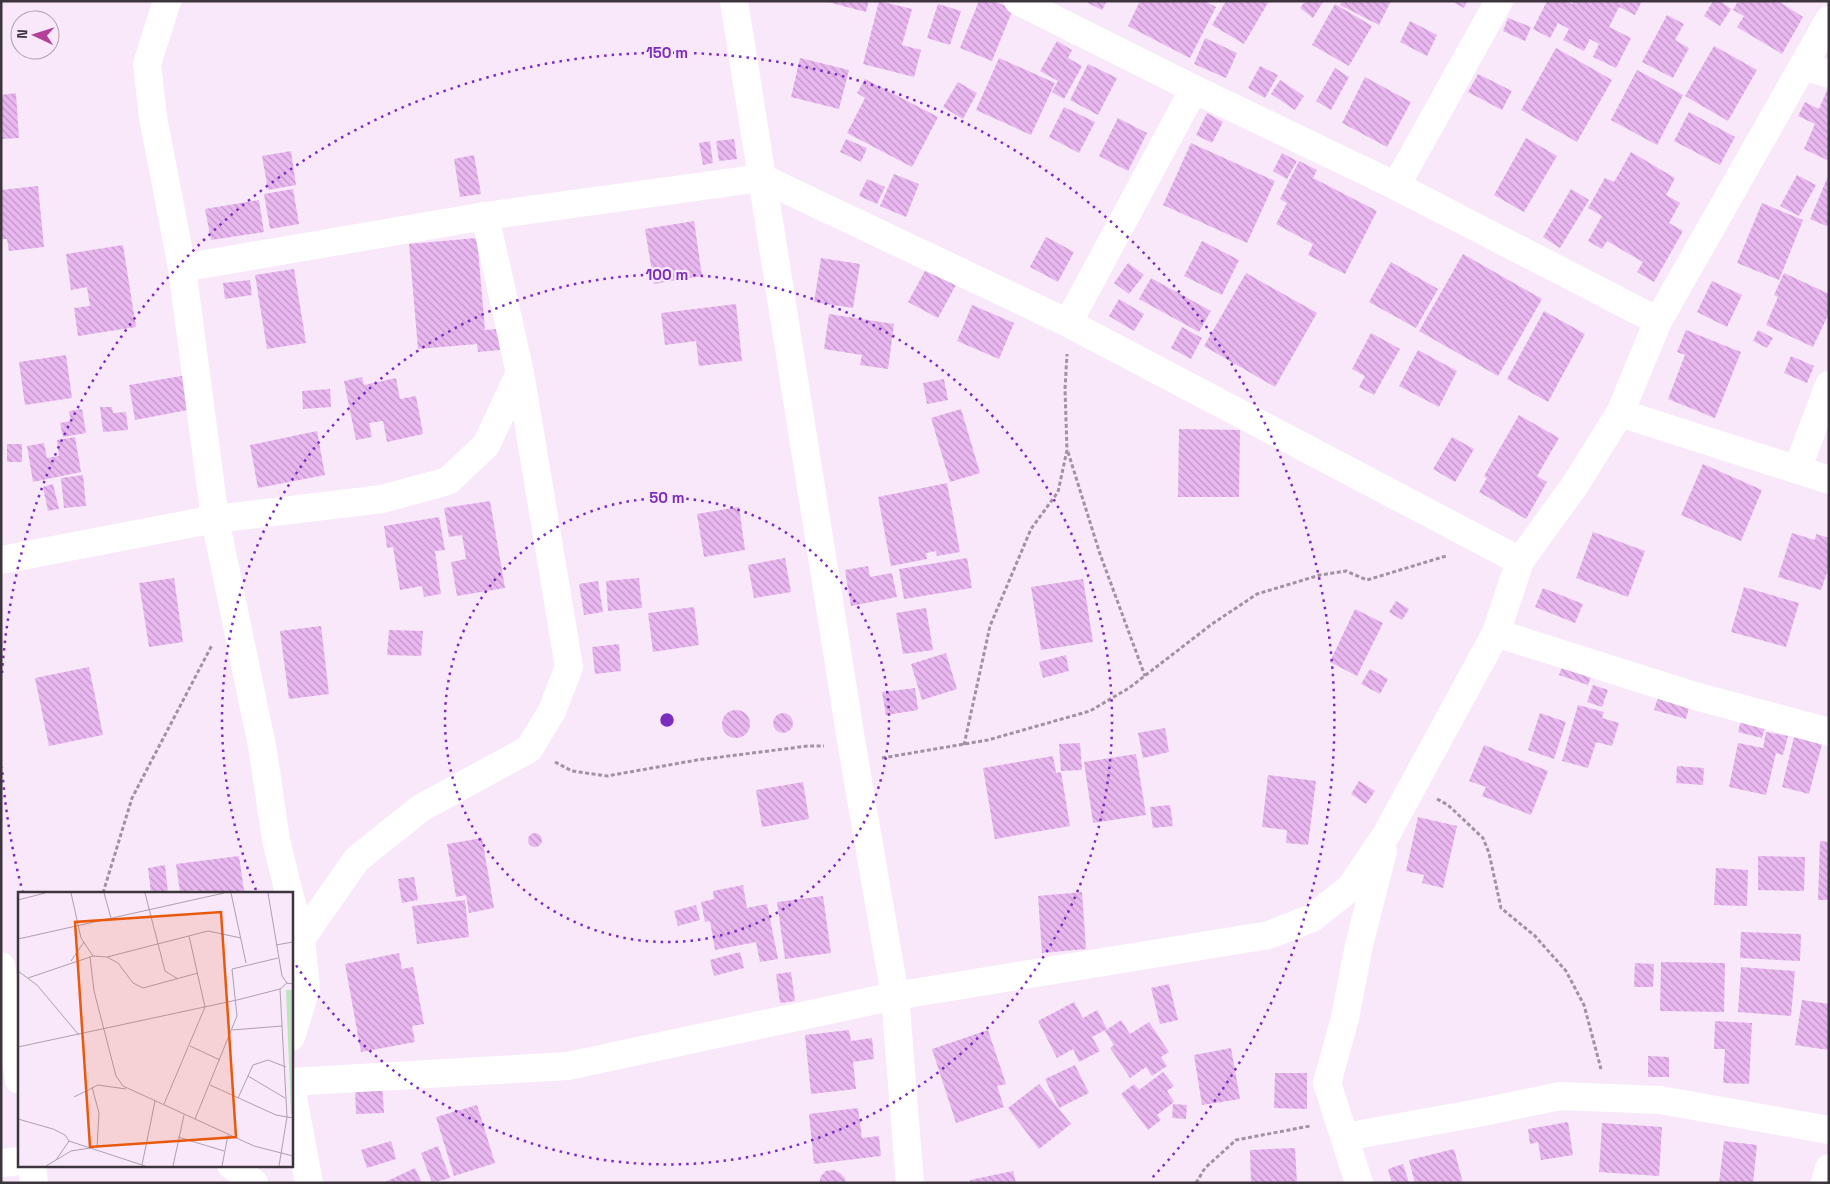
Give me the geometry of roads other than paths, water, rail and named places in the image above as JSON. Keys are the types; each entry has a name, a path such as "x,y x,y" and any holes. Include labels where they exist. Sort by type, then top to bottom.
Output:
{"street":[{"path":"167,1 148,64 153,117 182,268 215,519 263,751 276,840 289,892"},
{"path":"734,1 854,754 895,996 910,1183"},
{"path":"1018,1 1194,89 1396,186 1658,321"},
{"path":"1396,186 1499,1"},
{"path":"292,1082 568,1066 895,996 1269,935 1312,918 1350,888 1386,835 1496,633 1520,561 1575,485 1620,412 1658,321 1816,70 1829,20"},
{"path":"1068,323 1194,89"},
{"path":"182,268 485,216 762,178 1068,323 1520,561"},
{"path":"301,939 357,859 420,808 529,749 552,710 570,667 520,373 485,216"},
{"path":"1,560 215,519 382,499 448,481 486,445 520,373"},
{"path":"1797,470 1829,385"},
{"path":"1620,412 1829,480"},
{"path":"1496,633 1695,696 1829,732"},
{"path":"1359,1183 1327,1083 1345,1018 1359,944 1386,835"},
{"path":"292,904 301,939 306,990 292,1034"},
{"path":"1,966 18,1074"},
{"path":"292,1092 309,1183"},
{"path":"1342,1129 1483,1112 1560,1096 1660,1100 1829,1130"},
{"path":"1,1163 18,1161"},
{"path":"32,1166 34,1183"},
{"path":"232,1166 254,1183"},
{"path":"1825,1183 1829,1170"}]}
